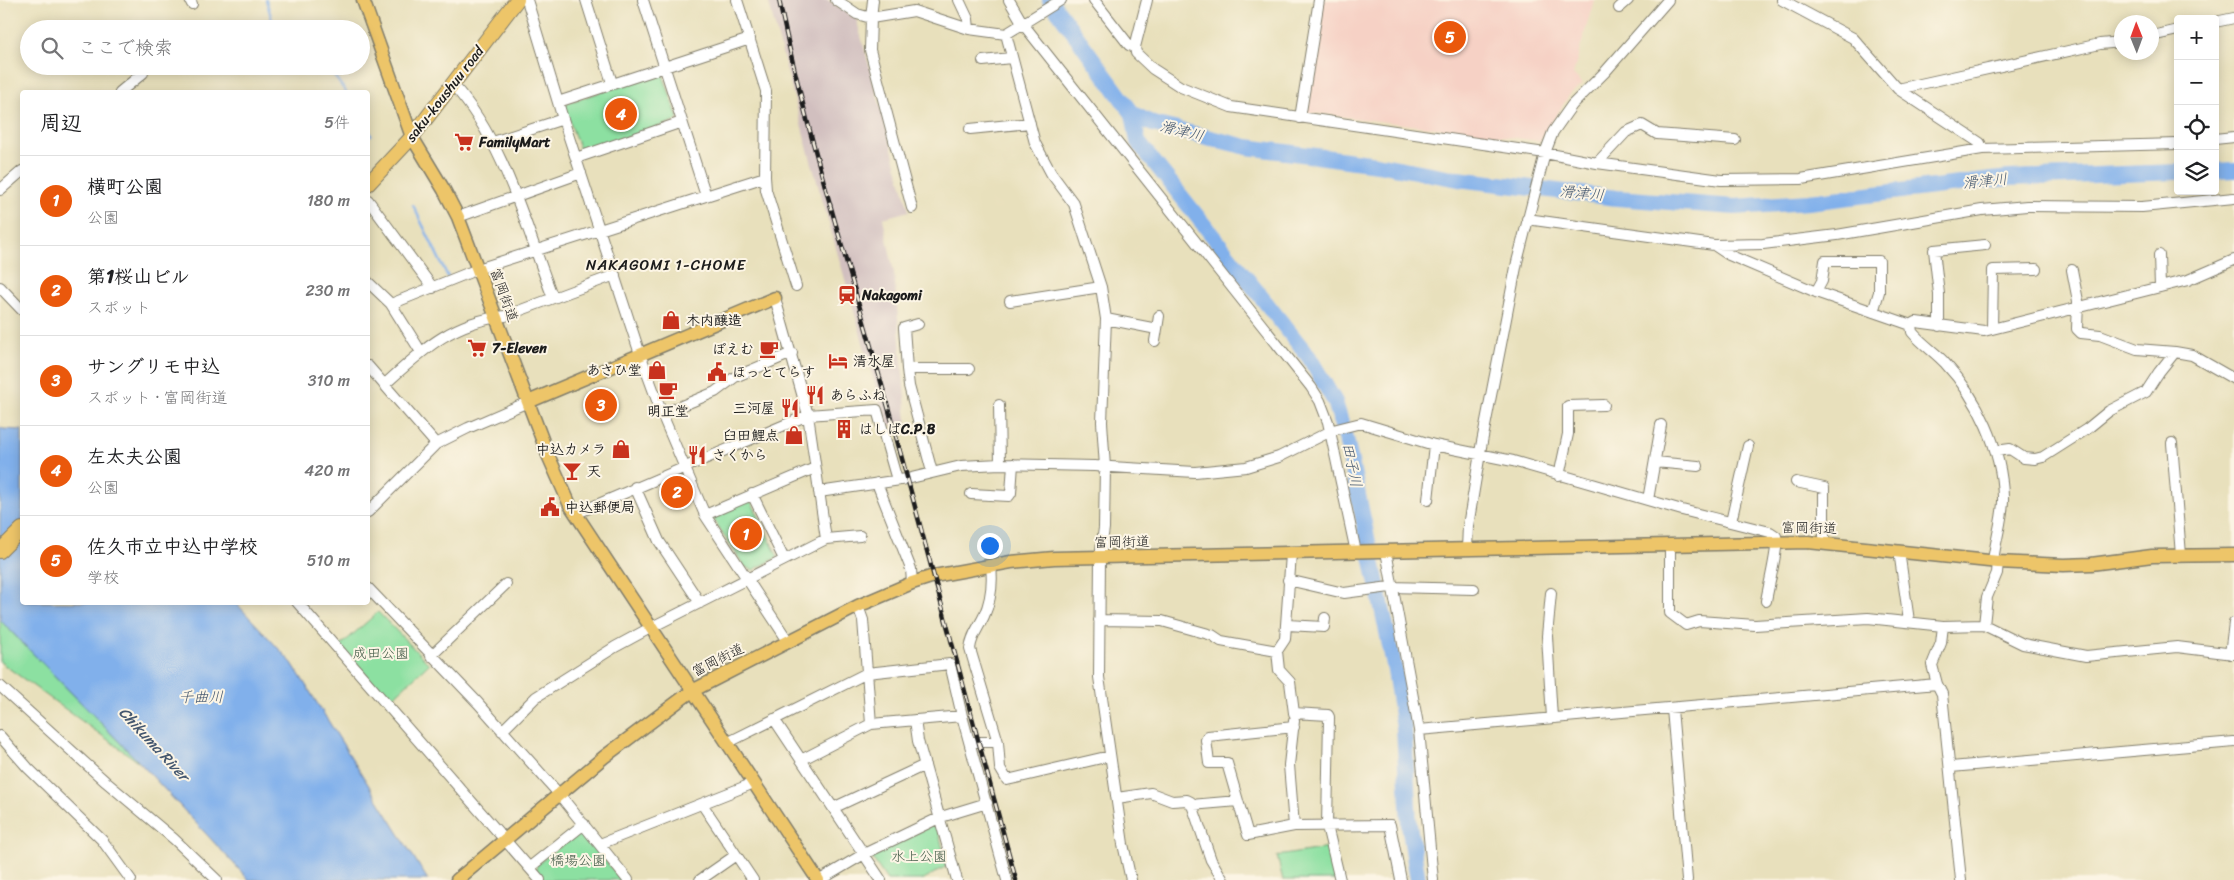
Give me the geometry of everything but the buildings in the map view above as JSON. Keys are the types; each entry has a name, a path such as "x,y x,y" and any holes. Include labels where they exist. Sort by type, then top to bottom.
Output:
{"highway":[{"name":"saku-koushuu road","path":"370,182 412,137 453,85 527,2"},
{"path":"0,551 20,531"}],"main road":[{"name":"富岡街道","path":"363,0 412,137 458,217 548,455 575,514 692,691 858,606 912,583 991,566 1054,558 1778,542 1824,542 1996,562 2091,564 2152,556 2234,555"},
{"path":"528,402 776,298"},
{"path":"457,880 560,794 692,691 819,880"}],"street":[{"path":"586,0 612,83"},
{"path":"643,0 706,196"},
{"path":"738,0 766,91 766,190 796,286"},
{"path":"836,0 856,14 871,18 914,11 969,29 1006,34 1061,0"},
{"path":"873,0 870,50 912,208"},
{"path":"960,0 968,19 969,29"},
{"path":"1009,0 1024,24 1301,372 1320,401 1331,430 1341,494 1359,552"},
{"path":"1094,0 1129,45 1135,47"},
{"path":"1147,0 1135,47 1136,53 1181,88 1204,98 1231,107 1597,163 1721,180 1757,181 1801,179 1982,149 2174,144"},
{"path":"1300,118 1318,0"},
{"path":"1619,8 1628,0"},
{"path":"1467,550 1468,526 1517,262 1544,154 1553,132 1572,105 1605,72 1668,0"},
{"path":"1782,0 1853,38 1898,89 1980,143 1982,149"},
{"path":"527,2 640,354 662,414 705,514 788,641"},
{"path":"2219,21 2234,18"},
{"path":"2159,34 2174,31"},
{"path":"1006,34 1011,58 1042,160 1074,204 1101,287 1106,320 1102,422 1105,467 1104,528 1100,558 1099,677 1130,880"},
{"path":"558,102 750,39"},
{"path":"1898,89 2100,44 2114,43"},
{"path":"983,61 1011,58"},
{"path":"122,90 141,75"},
{"path":"453,85 471,104 493,142 553,298"},
{"path":"493,142 563,119"},
{"path":"576,158 682,122"},
{"path":"970,129 1030,123"},
{"path":"1597,163 1626,132 1642,125 1657,134 1735,140"},
{"path":"2219,139 2234,137"},
{"path":"0,190 20,173"},
{"path":"458,217 581,173"},
{"path":"391,304 478,269 765,177"},
{"path":"1528,219 1714,245 1797,241 1982,210 2027,206 2142,207 2193,204 2234,198"},
{"path":"370,203 433,288"},
{"path":"1714,245 1729,255 1816,292 1873,312 1911,324 1916,322 1978,332 2160,287 2205,274 2234,260"},
{"path":"1939,326 1940,294 1934,250 1985,245"},
{"path":"2159,255 2160,287"},
{"path":"1816,292 1822,281 1825,261 1879,261 1879,292 1873,312"},
{"path":"1992,329 1993,270 2036,268"},
{"path":"2072,270 2078,308 2078,329 2081,333 2100,335 2137,349 2192,355 2234,379"},
{"path":"384,385 421,352 444,335 496,317 506,316 615,275"},
{"path":"370,284 391,304 421,352"},
{"path":"0,287 20,308"},
{"path":"1010,301 1101,287"},
{"path":"776,298 808,415 826,539"},
{"path":"1155,340 1159,316"},
{"path":"1106,320 1157,329"},
{"path":"918,324 904,328 908,386 932,472"},
{"path":"1911,324 1912,332 1946,364 1976,405 1996,451 2003,499 1996,562 1997,573 1988,597 1984,626"},
{"path":"1996,451 2013,450 2019,456 2030,460 2043,457 2087,429 2109,411 2146,392 2175,352"},
{"path":"662,414 722,389 735,377 792,353"},
{"path":"370,368 436,444"},
{"path":"907,369 969,369"},
{"path":"370,510 436,444 528,402"},
{"path":"999,405 1000,464"},
{"path":"1559,476 1568,434 1568,406 1604,405"},
{"path":"575,514 808,415 877,410 897,480"},
{"path":"819,492 897,480 961,466 1013,464 1195,472 1246,466 1279,456 1331,430 1361,423 1434,445 1481,453 1559,476 1770,532 1776,536 1778,542 1774,552 1766,602"},
{"path":"1648,500 1661,425"},
{"path":"2172,443 2181,555"},
{"path":"1428,500 1434,445"},
{"path":"1731,522 1748,446"},
{"path":"1655,462 1698,466"},
{"path":"971,494 1009,496 1012,494 1013,464"},
{"path":"705,514 815,468"},
{"path":"1796,482 1824,488 1824,542"},
{"path":"877,483 911,569 912,583"},
{"path":"636,487 659,541 700,603"},
{"path":"752,494 784,559"},
{"path":"502,731 536,697 650,628 826,539 860,536"},
{"path":"1670,545 1670,613 1681,624 1686,625 1699,621 1756,625 1868,618 1943,626 1984,626 2022,644 2086,656 2177,647 2232,654 2234,623"},
{"path":"1384,551 1419,730 1432,880"},
{"path":"1899,551 1909,621"},
{"path":"1291,554 1285,639 1277,651 1279,670 1290,682 1294,713 1294,727 1288,765 1294,826"},
{"path":"991,566 990,596 984,615 970,641 970,648 998,742 1000,768 1007,780 1110,756"},
{"path":"1288,580 1344,593 1392,587 1474,589"},
{"path":"431,656 506,584"},
{"path":"370,590 560,794 628,880"},
{"path":"1551,593 1547,636 1552,718"},
{"path":"300,605 502,841 530,867 540,880"},
{"path":"858,606 863,620 872,724"},
{"path":"1287,625 1324,627 1325,618"},
{"path":"1099,620 1162,621 1212,635 1221,641 1277,651"},
{"path":"1943,626 1942,643 1932,665 1937,684 1942,690 1961,880"},
{"path":"727,744 867,673 950,664 962,716 1007,880"},
{"path":"1419,730 1937,684"},
{"path":"0,686 217,880"},
{"path":"1672,709 1687,880"},
{"path":"1294,713 1328,715 1329,717 1327,826 1340,880"},
{"path":"801,760 872,724 962,716"},
{"path":"774,719 882,880"},
{"path":"915,720 925,765 957,880"},
{"path":"1294,727 1208,736 1206,740 1209,763 1227,763 1248,835 1294,826 1390,825 1401,880"},
{"path":"0,736 28,768 102,840 131,880"},
{"path":"970,742 998,742"},
{"path":"1951,767 2234,742"},
{"path":"833,808 925,765"},
{"path":"600,844 754,783"},
{"path":"1117,798 1156,794 1172,801 1187,800 1192,805 1211,860 1223,880"},
{"path":"1192,805 1238,802"},
{"path":"702,804 753,880"},
{"path":"819,880 864,854 941,817 987,804"},
{"path":"530,867 584,824"},
{"path":"700,880 736,855"}],"shaded area":[{"path":"768,0 828,0 856,18 909,211 883,218 894,273 907,421 887,426 808,150"},
{"path":"1323,0 1594,0 1573,74 1583,84 1570,94 1540,141 1305,112"}],"green space":[{"path":"658,73 663,75 678,118 675,121 584,152 580,150 565,109 567,103"},
{"path":"747,500 752,503 778,557 753,570 745,567 712,517"},
{"name":"成田公園","path":"378,612 429,664 389,701 340,646"},
{"path":"0,620 140,763 0,662"},
{"name":"水上公園","path":"932,825 938,829 947,866 922,880 887,880 870,855"},
{"name":"橋場公園","path":"579,833 583,833 621,880 544,880 536,871 537,864"},
{"path":"1328,848 1336,880 1283,880 1277,856"}],"water":[{"name":"千曲川","path":"0,427 3,429 20,430 20,605 238,605 292,663 428,880 249,880 140,763 0,620"}],"waterway":[{"path":"266,0 272,20"},
{"name":"滑津川","path":"1050,0 1133,114 1153,124 1247,147 1377,164 1458,179 1617,198 1735,207 1809,202 2009,178 2174,172"},
{"path":"334,75 345,90"},
{"name":"田子川","path":"1133,114 1138,142 1309,357 1335,402 1346,438 1394,665 1404,728 1409,825 1418,880"},
{"name":"滑津川","path":"2219,171 2234,170"},
{"path":"413,205 448,277"}],"railway":[{"path":"779,0 816,154 888,407 1016,880"}],"place":[{"name":"佐久市立中込中学校","path":"1450,37"},
{"name":"左太夫公園","path":"621,114"},
{"name":"FamilyMart","path":"464,142"},
{"name":"Nakagomi","path":"847,295"},
{"name":"木内醸造","path":"671,320"},
{"name":"7-Eleven","path":"477,348"},
{"name":"ぽえむ","path":"769,349"},
{"name":"清水屋","path":"838,361"},
{"name":"あさひ堂","path":"657,370"},
{"name":"ほっとてらす","path":"717,372"},
{"name":"明正堂","path":"668,390"},
{"name":"あらふね","path":"815,395"},
{"name":"サングリモ中込","path":"601,405"},
{"name":"三河屋","path":"790,408"},
{"name":"はしばC.P.B","path":"844,429"},
{"name":"臼田鯉点","path":"794,435"},
{"name":"中込カメラ","path":"621,449"},
{"name":"さくから","path":"697,455"},
{"name":"天","path":"572,471"},
{"name":"第1桜山ビル","path":"677,492"},
{"name":"中込郵便局","path":"550,507"},
{"name":"横町公園","path":"746,534"}],"district":[{"name":"NAKAGOMI 1-CHOME","path":"666,265"}],"water label":[{"name":"Chikuma River","path":"154,744"}]}
